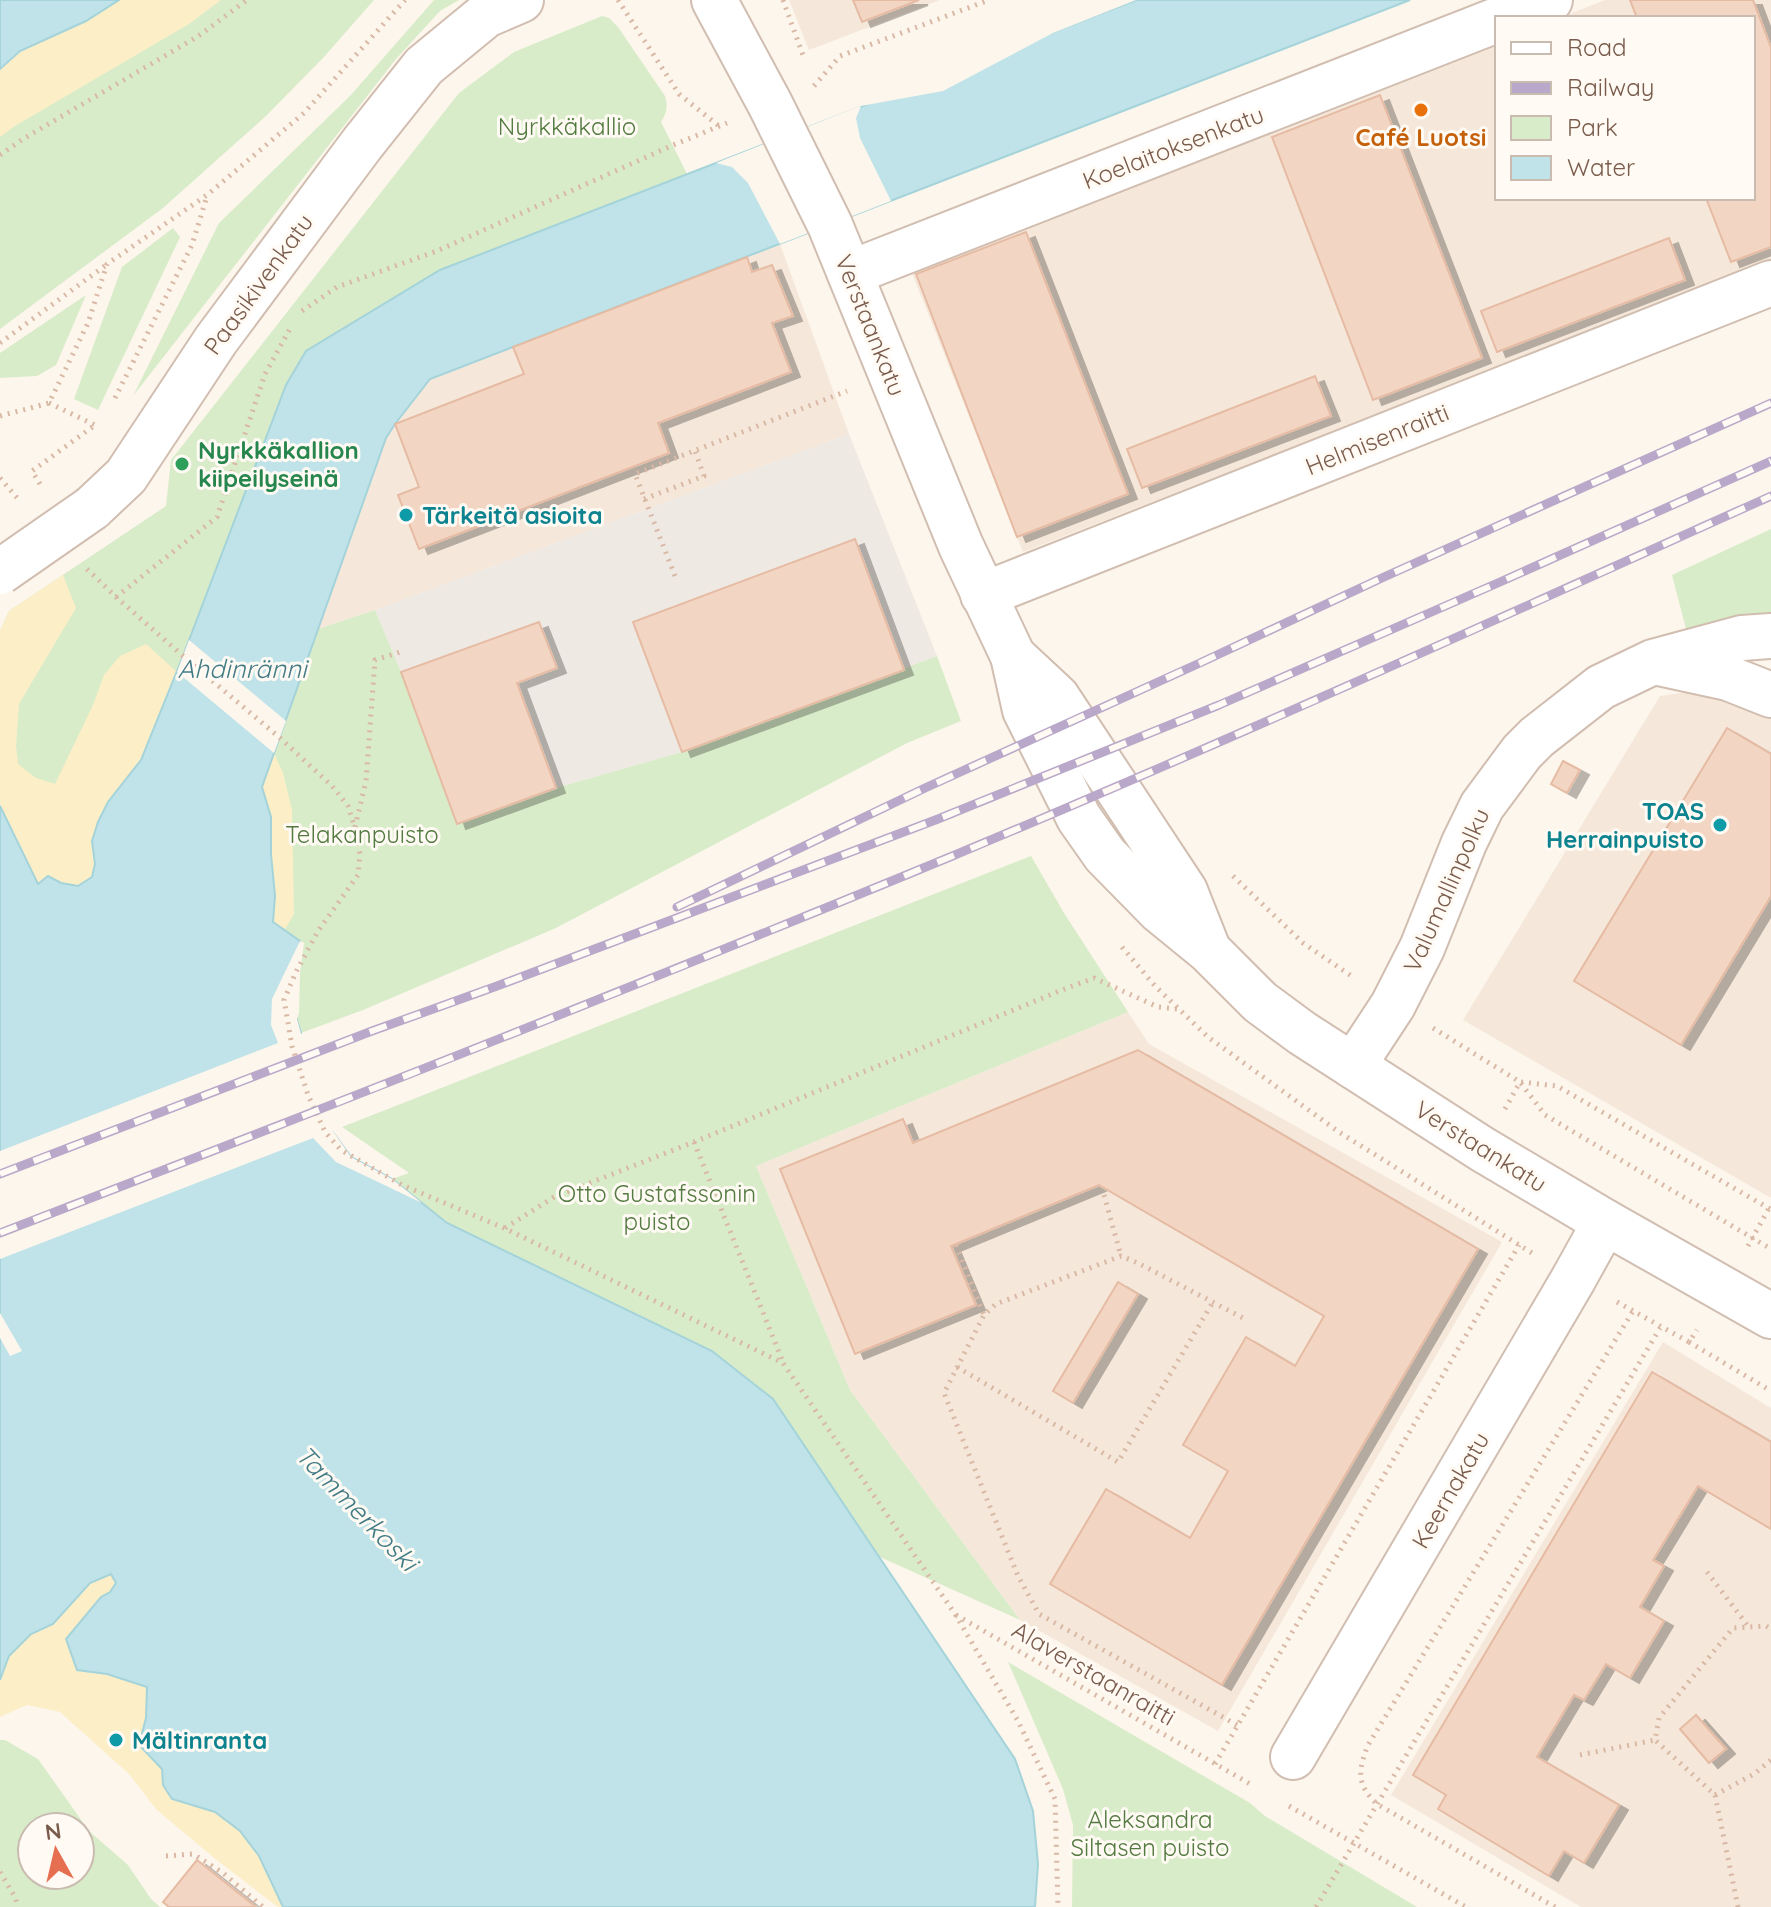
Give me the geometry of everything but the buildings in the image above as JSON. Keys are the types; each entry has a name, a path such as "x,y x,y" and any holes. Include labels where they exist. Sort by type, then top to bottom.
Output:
{"street":[{"name":"Paasikivenkatu","path":"0,572 92,508 126,476 216,340 352,156 424,66 486,15 521,0"},
{"name":"Verstaankatu","path":"714,0 830,225 961,546 1013,656 1057,697 1185,891 1209,951 1260,1002 1302,1033 1482,1149 1771,1316"},
{"path":"1508,16 1550,0"},
{"name":"Koelaitoksenkatu","path":"850,273 1495,21"},
{"name":"Helmisenraitti","path":"983,595 1771,283"},
{"name":"Valumallinpolku","path":"1353,1066 1393,1005 1422,948 1474,822 1501,780 1537,737 1601,687 1653,662 1742,638 1771,636"},
{"path":"1653,662 1728,678 1771,695"},
{"name":"Keernakatu","path":"1293,1757 1605,1222"}],"path":[{"path":"0,155 197,37 247,0"},
{"path":"0,343 207,195 304,113 405,0"},
{"path":"116,597 217,517 265,374 298,313 337,287 437,251 719,126 679,94 618,0"},
{"path":"815,86 840,56 989,0"},
{"path":"115,399 192,245 207,195"},
{"path":"49,403 88,323 107,264"},
{"path":"675,576 635,474 851,389"},
{"path":"0,416 49,403 66,412"},
{"path":"41,484 32,471 98,426 95,439"},
{"path":"644,499 704,476 695,451"},
{"path":"84,567 280,738 332,786 348,806 360,854 358,875 318,931 284,1000 292,1046 308,1095 325,1132 341,1150 402,1185 504,1228 783,1363"},
{"path":"355,828 366,781 375,660 400,652"},
{"path":"1224,868 1303,943 1393,1005 1520,1082 1545,1115 1771,1249"},
{"path":"504,1228 554,1197 1094,978 1158,1007 1179,1009"},
{"path":"1520,1082 1557,1086 1771,1210"},
{"path":"694,1142 783,1363 955,1614 1018,1721 1055,1799 1058,1907"},
{"path":"1104,1195 1121,1256"},
{"path":"956,1245 984,1315"},
{"path":"1245,1319 1121,1256 996,1304 984,1315 944,1393 1018,1576 1039,1614 1237,1725 1519,1245"},
{"path":"957,1367 1118,1462 1213,1302"},
{"path":"1555,1907 1377,1804 1364,1792 1361,1764 1368,1745 1633,1311"},
{"path":"1316,1907 1660,1328"},
{"path":"1689,1342 1771,1391"},
{"path":"1707,1572 1748,1627"},
{"name":"Alaverstaanraitti","path":"955,1614 1215,1764 1237,1725"},
{"path":"1655,1740 1659,1718 1733,1628 1766,1626 1771,1629"},
{"path":"1580,1755 1655,1740"},
{"path":"1655,1740 1715,1795 1738,1907"},
{"path":"1715,1795 1754,1774 1771,1760"},
{"path":"1354,1842 1466,1907"},
{"path":"166,1856 193,1854 223,1873 263,1907"},
{"path":"0,1872 18,1907"}],"shaded area":[{"path":"789,0 940,0 809,50"},
{"path":"1605,0 1771,0 1771,262 1023,552 911,271 1495,43 1495,200 1755,200 1755,16 1564,16"},
{"path":"780,244 849,434 318,629 386,438 430,379"},
{"path":"849,434 937,656 682,752 556,788 457,824 375,610"},
{"path":"1744,684 1771,689 1771,1198 1463,1020 1660,696"},
{"path":"1128,1012 1149,1044 1502,1242 1218,1731 1020,1620 850,1390 756,1166"},
{"path":"1663,1342 1771,1408 1771,1907 1581,1907 1391,1795"}],"green space":[{"path":"119,0 374,0 266,116 163,208 0,329 0,69"},
{"path":"434,0 459,0 440,11 396,59 133,396 219,223 350,96"},
{"name":"Nyrkkäkallio","path":"602,16 618,27 665,96 665,116 661,122 687,174 440,270 183,656 156,726 8,820 0,806 0,631 9,611 166,506 171,460 459,93 514,52"},
{"path":"173,228 180,237 98,410 74,399 122,267"},
{"path":"86,295 56,365 37,376 0,378 0,353"},
{"path":"1771,529 1771,622 1759,620 1686,629 1672,575"},
{"name":"Telakanpuisto","path":"375,610 457,824 556,788 682,752 937,656 961,721 907,743 556,928 301,1033 273,922 262,788 318,629"},
{"name":"Otto Gustafssonin puisto","path":"1031,856 1128,1012 756,1166 850,1390 1020,1620 880,1557 773,1399 712,1351 447,1223 392,1179 409,1173 342,1127"},
{"name":"Aleksandra Siltasen puisto","path":"1008,1662 1250,1803 1265,1816 1417,1907 1072,1907 1073,1825 1063,1789"},
{"path":"0,1740 38,1759 75,1811 16,1811 16,1891 96,1891 96,1837 128,1865 160,1907 0,1907"}],"sand":[{"path":"119,0 221,0 189,24 0,137 0,69 20,52 86,21"},
{"path":"63,575 76,608 19,704 18,764 36,778 55,784 104,675 120,656 146,644 177,672 141,761 108,802 98,822 92,841 96,864 92,877 78,886 48,877 38,884 0,806 0,631 9,611"},
{"path":"274,753 283,773 292,810 294,914 285,929 273,922 275,896 271,817 262,788"},
{"name":"Mältinranta","path":"111,1574 116,1583 77,1626 77,1670 107,1674 148,1687 146,1718 139,1745 162,1769 163,1785 172,1799 215,1812 240,1830 259,1856 283,1907 278,1907 214,1858 156,1809 129,1774 60,1712 27,1705 0,1717 0,1680 9,1656 31,1634 53,1624 90,1583"}],"water":[{"path":"0,0 119,0 86,21 20,51 0,69"},
{"path":"1136,0 1410,0 430,379 386,438 262,787 271,817 275,896 273,922 300,941 294,1010 330,1128 351,1157 392,1179 447,1223 712,1351 773,1399 1015,1759 1033,1811 1038,1864 1035,1907 283,1907 259,1856 240,1831 215,1812 172,1799 163,1785 162,1769 139,1745 146,1718 147,1687 107,1674 77,1670 66,1639 101,1597 110,1592 116,1583 111,1574 90,1583 53,1624 31,1634 9,1656 0,1680 0,806 38,884 48,876 61,883 78,886 92,877 95,864 92,841 98,822 108,802 141,760 286,385 306,351 440,270"}],"pier":[{"path":"1125,0 1136,0 1053,33 943,91 861,106 856,118 860,138 891,201 780,244 748,183 732,167 716,163 860,106 875,96"},
{"path":"189,640 286,721 274,753 177,672"},
{"path":"300,941 304,943 297,1019 301,1034 305,1033 336,1129 333,1131 351,1157 392,1179 422,1203 336,1162 313,1138 0,1259 0,1151 278,1043 271,1025 272,999"},
{"path":"0,1313 22,1351 10,1356 0,1338"}],"railway":[{"path":"677,907 925,788 1771,403"},
{"path":"0,1174 938,819 1219,705 1771,461"},
{"path":"0,1233 476,1048 950,857 1259,725 1771,496"}],"place":[{"name":"Café Luotsi","path":"1421,110"},
{"name":"Nyrkkäkallion kiipeilyseinä","path":"182,464"},
{"name":"Tärkeitä asioita","path":"406,515"},
{"name":"TOAS Herrainpuisto","path":"1720,825"},
{"name":"Mältinranta","path":"116,1740"}],"water label":[{"name":"Ahdinränni","path":"242,668"},
{"name":"Tammerkoski","path":"357,1508"}]}
